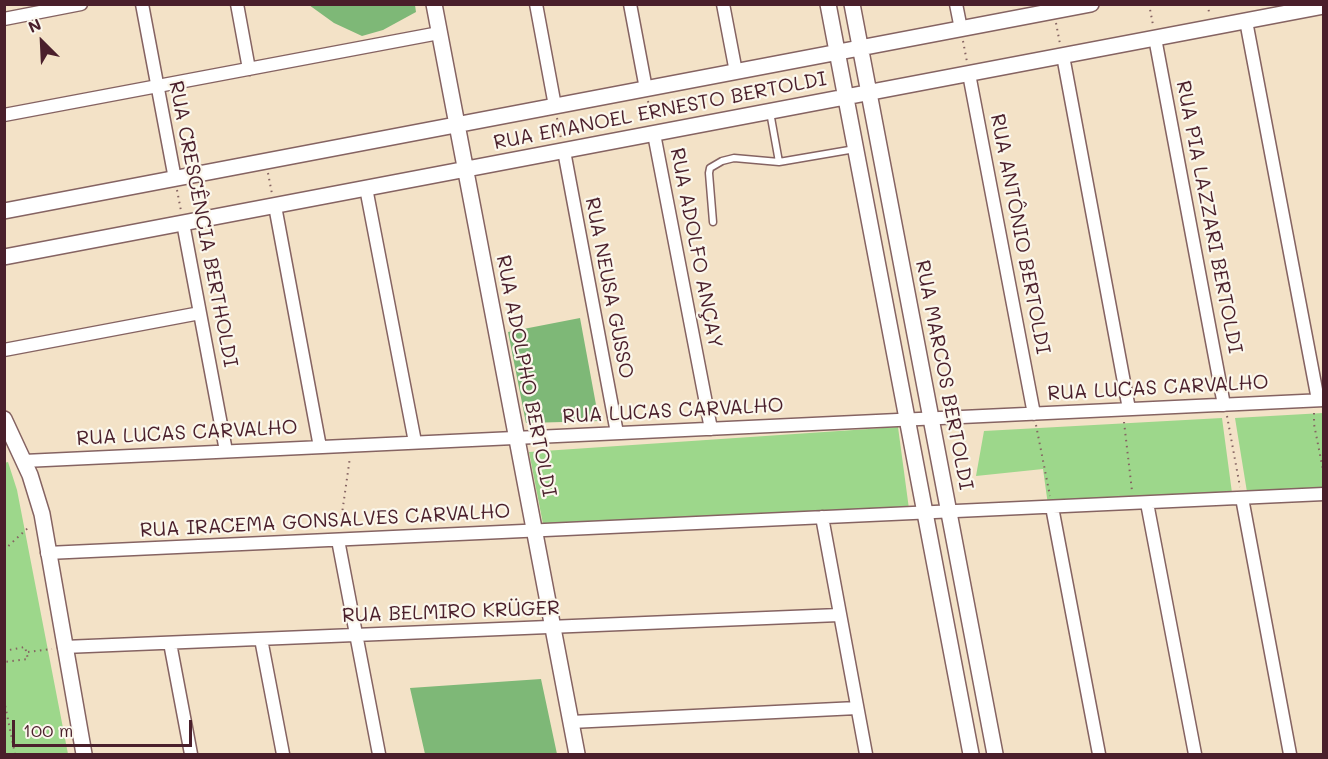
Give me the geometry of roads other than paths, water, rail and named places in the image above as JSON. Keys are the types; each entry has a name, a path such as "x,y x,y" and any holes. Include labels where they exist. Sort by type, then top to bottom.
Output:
{"street":[{"path":"4,19 81,4"},
{"name":"RUA CRESCÊNCIA BERTHOLDI","path":"142,4 175,179"},
{"path":"237,4 249,69"},
{"name":"RUA ADOLPHO BERTOLDI","path":"434,4 577,754"},
{"path":"536,4 555,106"},
{"path":"630,4 646,89"},
{"path":"723,4 736,72"},
{"path":"828,4 971,754"},
{"name":"RUA MARCOS BERTOLDI","path":"852,4 994,754"},
{"path":"956,4 961,29"},
{"name":"RUA EMANOEL ERNESTO BERTOLDI","path":"4,211 837,53 1054,8 1091,4"},
{"name":"RUA EMANOEL ERNESTO BERTOLDI","path":"4,257 1323,6"},
{"path":"1246,21 1321,400"},
{"path":"4,116 439,33"},
{"name":"RUA PIA LAZZARI BERTOLDI","path":"1155,38 1224,405"},
{"path":"1063,56 1126,409"},
{"name":"RUA ANTÔNIO BERTOLDI","path":"969,74 1034,414"},
{"name":"RUA ADOLFO ANÇAY","path":"654,134 711,429"},
{"name":"RUA NEUSA GUSSO","path":"564,151 617,433"},
{"path":"366,188 415,442"},
{"path":"274,206 320,447"},
{"name":"RUA CRESCÊNCIA BERTHOLDI","path":"183,223 226,451"},
{"path":"4,350 200,313"},
{"name":"RUA LUCAS CARVALHO","path":"24,460 1321,400"},
{"path":"4,419 24,460 42,514 61,647 84,754"},
{"name":"RUA IRACEMA GONSALVES CARVALHO","path":"47,553 1323,494"},
{"path":"1242,498 1290,754"},
{"path":"1147,502 1195,754"},
{"path":"1052,507 1099,754"},
{"path":"822,518 866,754"},
{"path":"338,540 379,754"},
{"name":"RUA BELMIRO KRÜGER","path":"61,647 839,615"},
{"path":"261,639 283,754"},
{"path":"170,643 191,754"},
{"path":"571,722 857,708"}],"lane":[{"path":"770,112 779,162"},
{"path":"713,222 710,168 722,161 734,158 779,162 856,149"}]}
